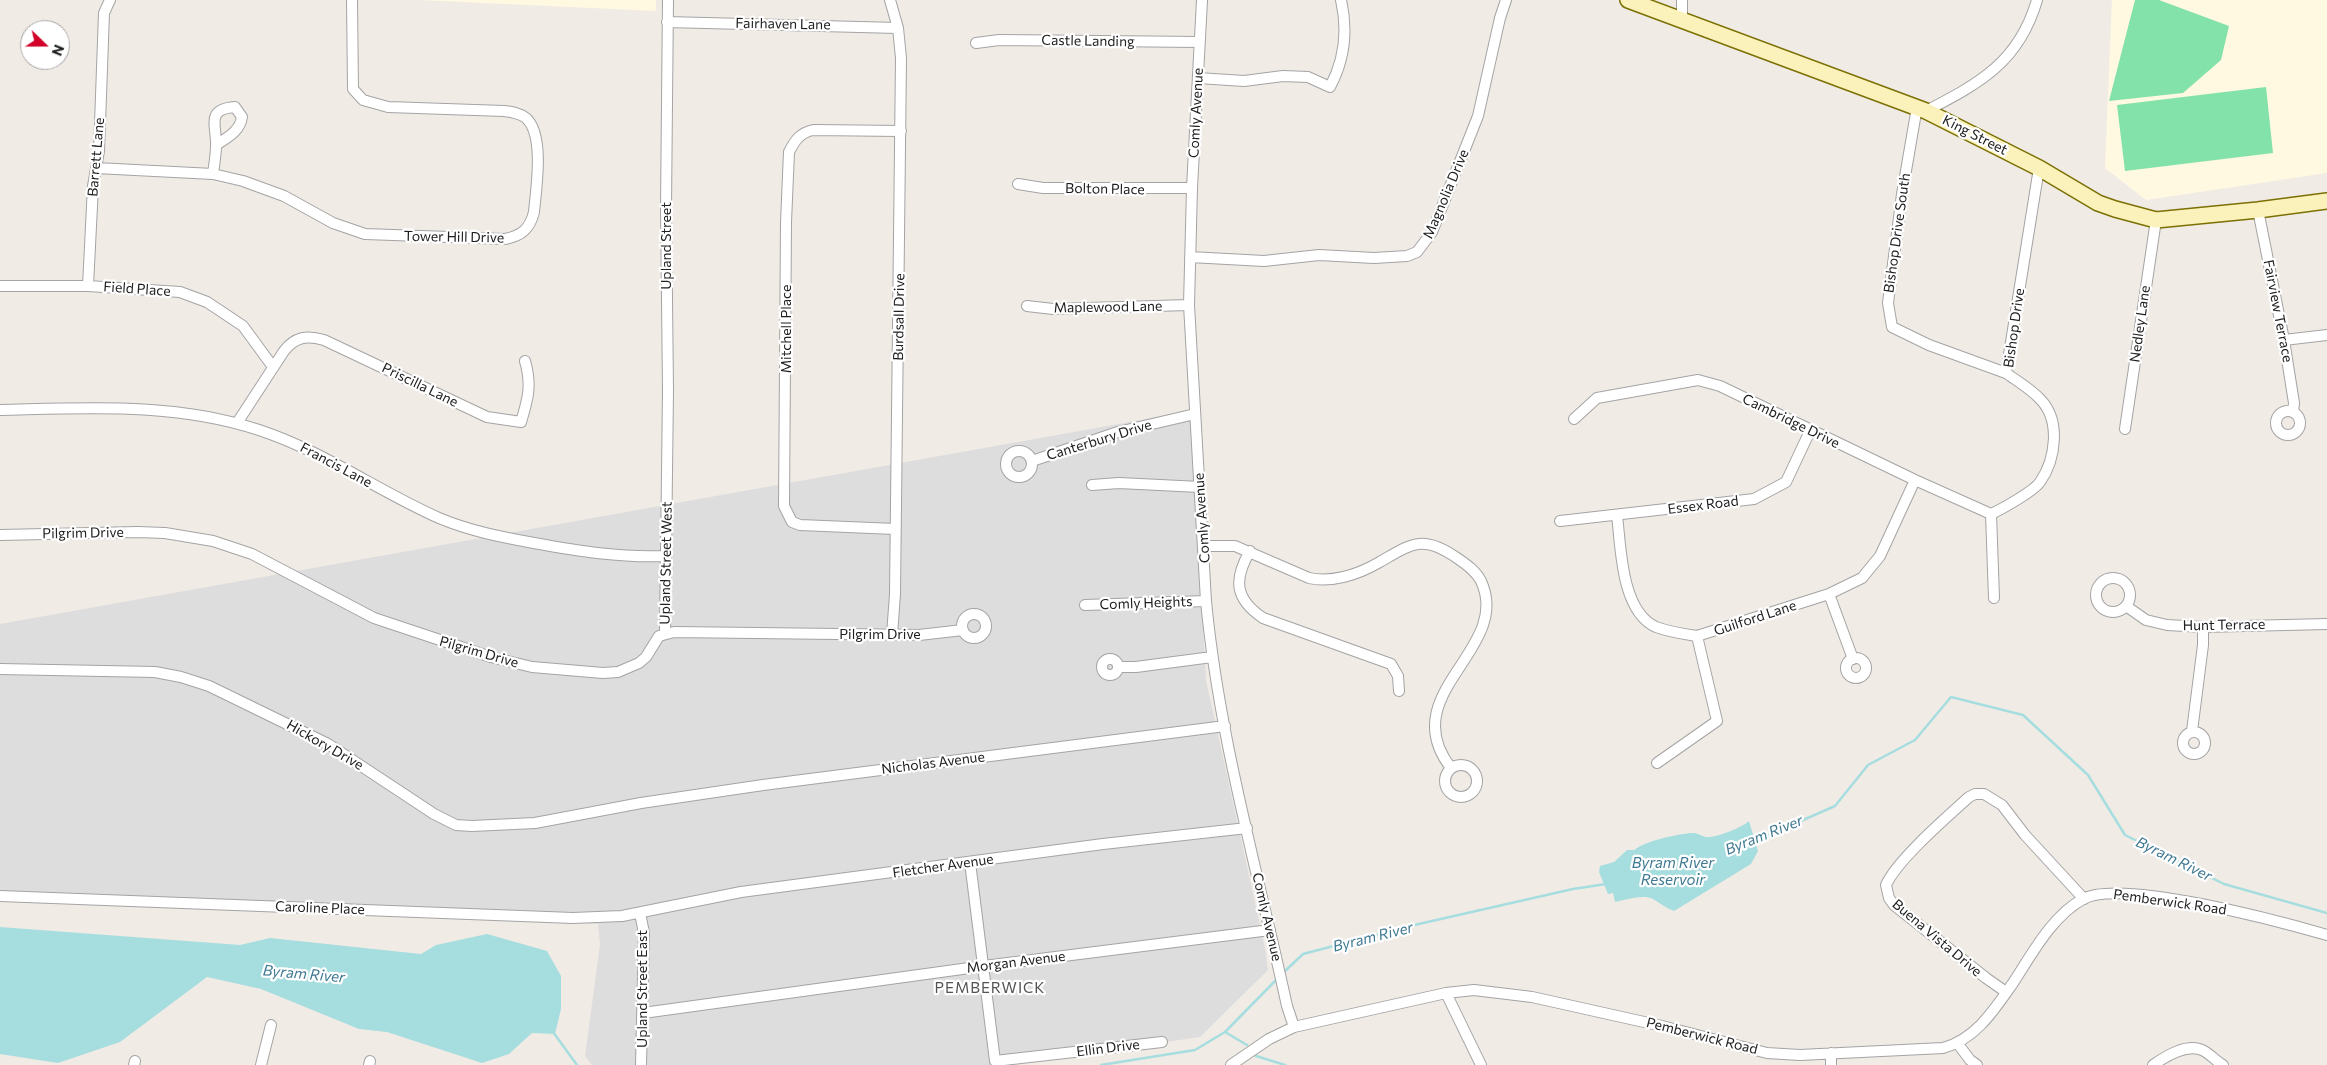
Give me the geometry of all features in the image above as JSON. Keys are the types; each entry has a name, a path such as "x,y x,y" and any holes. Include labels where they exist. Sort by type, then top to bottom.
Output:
{"main road":[{"name":"King Street","path":"1628,0 1921,109 2039,168 2098,203 2156,220 2327,201"}],"street":[{"name":"Barrett Lane","path":"88,286 93,186 99,151 104,13 110,0"},
{"name":"Tower Hill Drive","path":"96,168 213,174 256,185 284,196 333,223 364,234 505,239 515,237 528,228 534,212 538,159 536,141 529,122 518,113 504,110 388,107 363,100 353,89 352,0"},
{"name":"Upland Street","path":"667,493 668,0"},
{"name":"Burdsall Drive","path":"890,0 898,28 902,58 895,594 892,635"},
{"name":"Comly Avenue","path":"1202,0 1192,188 1189,305 1206,601 1212,657 1225,726 1276,958 1294,1027"},
{"path":"1198,78 1244,81 1283,76 1308,77 1330,87 1342,59 1345,36 1341,0"},
{"name":"Magnolia Drive","path":"1190,257 1264,261 1319,255 1374,258 1407,256 1417,252 1432,232 1478,116 1500,18 1506,0"},
{"path":"1682,0 1682,20"},
{"path":"1921,109 1972,88 1990,74 2021,40 2032,17 2037,0"},
{"name":"Fairhaven Lane","path":"667,22 898,28"},
{"name":"Castle Landing","path":"976,43 999,40 1200,42"},
{"name":"Bishop Drive South","path":"1921,109 1902,194 1888,303 1892,327 1929,345 2006,373"},
{"name":"Mitchell Place","path":"895,529 800,525 792,522 784,506 786,222 789,152 794,142 804,132 820,130 901,131"},
{"path":"213,174 216,146"},
{"name":"Bishop Drive","path":"1992,514 2005,508 2040,483 2053,452 2054,423 2041,399 2006,373 2039,168"},
{"name":"Bolton Place","path":"1018,184 1043,188 1192,188"},
{"name":"Fairview Terrace","path":"2258,210 2284,340 2294,403 2293,412"},
{"name":"Nedley Lane","path":"2125,429 2156,220"},
{"name":"Field Place","path":"0,286 88,286 166,289 192,295 225,313 243,326 273,368"},
{"name":"Maplewood Lane","path":"1027,306 1053,309 1189,305"},
{"path":"2284,340 2327,335"},
{"name":"Priscilla Lane","path":"273,368 292,342 305,337 315,337 352,352 487,417 521,422 527,405 531,379 525,361"},
{"path":"237,423 273,368"},
{"name":"Cambridge Drive","path":"1574,419 1597,398 1698,380 1720,386 1810,431 1992,514"},
{"name":"Francis Lane","path":"0,410 149,409 194,414 237,423 294,443 321,455 418,508 478,532 606,555 666,556"},
{"name":"Canterbury Drive","path":"1032,461 1118,432 1196,414"},
{"name":"Essex Road","path":"1560,521 1754,499 1786,482 1810,431"},
{"name":"Guilford Lane","path":"1617,515 1626,586 1636,608 1654,626 1676,633 1697,636 1829,594 1862,578 1880,556 1915,480"},
{"path":"1092,485 1119,483 1200,487"},
{"name":"Upland Street West","path":"665,634 667,493"},
{"path":"1992,514 1994,598"},
{"name":"Pilgrim Drive","path":"0,536 138,532 165,533 213,541 252,554 349,607 382,622 490,657 532,667 603,673 618,672 639,663 646,657 659,636 665,634 919,635 963,630"},
{"path":"1203,546 1225,545 1250,552 1304,576 1320,581 1343,577 1362,570 1377,564 1399,550 1415,544 1426,544 1446,551 1474,570 1485,593 1487,602 1485,624 1481,634 1448,683 1435,721 1439,750 1451,768"},
{"path":"1250,552 1242,567 1240,580 1241,597 1247,607 1263,618 1391,664 1398,676 1399,691"},
{"path":"1829,594 1853,659"},
{"name":"Comly Heights","path":"1085,605 1206,601"},
{"name":"Hunt Terrace","path":"2126,606 2146,620 2157,623 2203,627 2327,624"},
{"path":"2192,731 2203,645 2203,627"},
{"path":"1657,763 1717,720 1697,636"},
{"path":"1118,667 1136,667 1212,657"},
{"name":"Hickory Drive","path":"0,669 154,672 201,684 315,736 434,814 456,825 535,823 642,804"},
{"name":"Nicholas Avenue","path":"642,804 763,785 1225,726"},
{"name":"Buena Vista Drive","path":"2006,992 1986,978 1889,898 1886,885 1896,871 1929,834 1969,797 1974,794 1984,794 2002,805 2025,835 2084,899"},
{"name":"Fletcher Avenue","path":"640,913 741,892 1247,828"},
{"path":"970,862 984,966"},
{"name":"Pemberwick Road","path":"1231,1065 1269,1039 1294,1027 1446,993 1474,990 1532,997 1662,1026 1767,1053 1800,1055 1922,1050 1958,1044 1987,1019 2056,922 2084,899 2110,893 2151,897 2266,918 2327,936"},
{"name":"Caroline Place","path":"0,896 573,918 622,916 640,913"},
{"name":"Upland Street East","path":"640,913 644,933 641,1065"},
{"name":"Morgan Avenue","path":"643,1013 984,966 1270,930"},
{"name":"Ellin Drive","path":"984,966 996,1061 1162,1042"},
{"path":"1446,993 1481,1065"},
{"path":"261,1065 271,1025"},
{"path":"1958,1044 1977,1065"},
{"path":"2152,1065 2165,1057 2195,1048 2206,1052 2223,1065"},
{"path":"1831,1053 1831,1065"}],"shaded area":[{"path":"420,0 656,0 656,11"},
{"path":"2112,0 2327,0 2327,173 2146,200 2105,168"},
{"path":"1191,411 1206,680 1265,948 1268,970 1200,1037 1009,1065 592,1065 585,1056 600,944 598,924 0,891 0,624"}],"green space":[{"path":"2135,0 2159,0 2229,26 2221,60 2183,93 2109,101"},
{"path":"2266,87 2273,153 2125,171 2117,105"}],"water":[{"name":"Byram River Reservoir","path":"1749,821 1758,851 1751,864 1674,911 1653,899 1644,897 1615,902 1613,893 1608,894 1599,872 1600,866 1614,862 1627,850 1635,850 1653,841 1682,834 1695,833 1706,837 1714,836 1736,829"},
{"path":"0,927 240,945 270,938 421,954 436,945 487,934 547,951 561,976 561,1009 555,1034 532,1033 509,1054 482,1063 387,1032 359,1029 261,989 207,977 120,1042 58,1063 0,1054"}],"waterway":[{"name":"Byram River","path":"1753,842 1835,806 1868,765 1915,740 1951,697 2023,715 2088,775 2125,835 2224,884 2327,913"},
{"name":"Byram River","path":"1283,973 1303,954 1410,926 1573,889 1606,884"},
{"name":"Byram River","path":"1101,1065 1195,1050 1225,1032 1277,979"},
{"name":"Byram River","path":"553,1032 577,1065"},
{"path":"1225,1032 1247,1045"},
{"path":"1256,1056 1285,1065"}],"district":[{"name":"PEMBERWICK","path":"990,988"}]}
